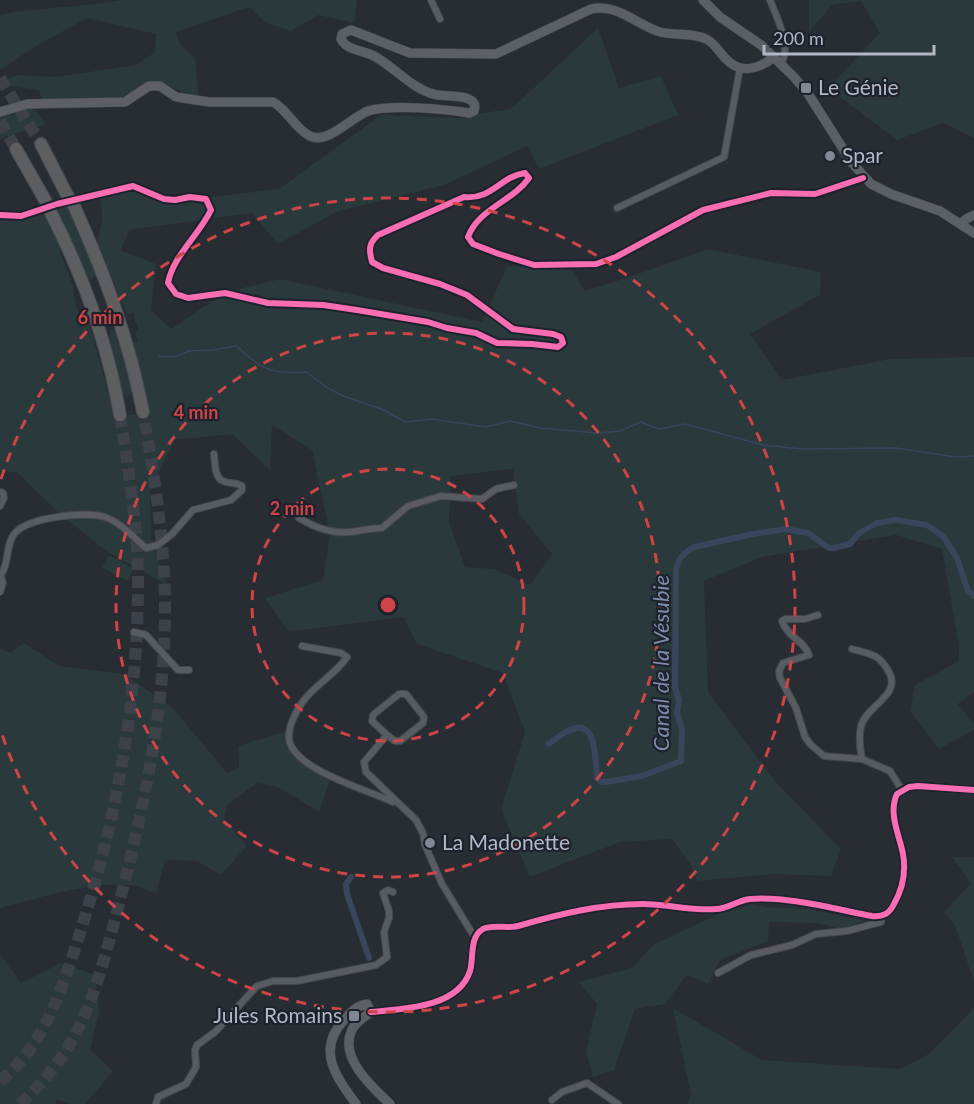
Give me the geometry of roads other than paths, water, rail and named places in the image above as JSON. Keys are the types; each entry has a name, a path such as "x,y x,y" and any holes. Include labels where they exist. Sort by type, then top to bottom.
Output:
{"highway":[{"path":"40,144 75,208 102,271 131,355 143,412"},
{"path":"16,149 45,200 77,268 109,360 120,415"}],"street":[{"path":"431,0 440,19"},
{"path":"704,0 720,17 752,38 778,60 807,92 863,178 880,190 940,211 974,233"},
{"path":"0,112 27,104 125,102 148,86 160,86 176,97 209,102 273,102 280,105 310,136 318,138 327,136 366,112 376,110 436,108 469,113 474,111 473,101 468,98 432,94 417,87 376,56 344,45 341,39 342,34 351,30 410,53 496,54 591,9 601,7 616,11 658,31 702,37 715,46 725,59 740,68 761,67 785,57 786,47 770,0"},
{"path":"617,208 724,157 740,68"},
{"path":"0,215 21,216 57,204 132,186 164,200 190,197 206,199 211,210 205,223 170,270 168,283 176,294 188,298 225,293 268,303 323,305 428,322 476,333 497,343 558,347 563,344 561,337 513,329 467,295 372,262 368,249 372,240 378,235 464,197 474,198 489,194 516,174 525,173 528,178 524,184 498,203 471,228 468,237 473,244 534,265 596,264 616,257 703,210 771,192 815,194 863,178"},
{"path":"962,224 974,215"},
{"path":"0,592 3,583 1,576 11,539 16,531 32,521 61,516 104,517 146,548 158,545 172,534 193,510 231,501 242,490 242,486 238,483 222,481 219,478 214,454"},
{"path":"299,518 317,529 347,533 369,528 382,528 408,506 441,496 482,499 496,489 514,485"},
{"path":"0,492 3,493 4,498 0,506"},
{"path":"818,615 805,619 782,621 790,636 806,648 809,655 783,663 779,670 780,678 796,708 806,737 817,752 832,758 862,759 890,771 902,790"},
{"path":"134,632 146,635 178,670 189,670"},
{"path":"302,646 341,653 347,657 306,697 299,707 289,733 288,740 292,747 301,758 322,772 400,805"},
{"path":"852,649 876,655 891,676 892,687 866,716 861,727 862,759"},
{"path":"399,694 406,694 424,717 423,723 400,741 395,741 387,735 372,721 373,715 399,694"},
{"path":"387,735 364,762 366,772 416,820 442,884 475,938"},
{"path":"390,1104 362,1074 351,1054 350,1034 354,1027 371,1012 437,1002 451,994 462,985 470,972 475,938 481,930 512,927 599,907 637,904 716,909 743,900 758,899 812,904 882,916 893,906 901,889 903,878 903,853 894,807 897,794 902,790 927,786 974,790"},
{"path":"156,1104 159,1097 186,1084 193,1076 196,1067 197,1045 215,1032 256,986 273,981 297,981 376,965 387,957 384,932 389,911 383,893 388,890 393,892"},
{"path":"718,973 751,955 792,945 816,934 847,931 881,922 882,916"},
{"path":"356,1104 333,1066 329,1054 331,1040 338,1026 358,1007 367,1004 371,1012"},
{"path":"552,1100 562,1092 587,1083 618,1104"}],"waterway":[{"path":"159,356 174,357 189,351 237,346 268,369 306,372 343,396 384,410 405,422 431,419 486,427 510,421 540,428 597,433 620,431 641,422 659,429 685,424 763,445 802,449 896,448 956,457 974,456"},
{"name":"Canal de la Vésubie","path":"548,744 568,731 578,728 585,729 593,742 597,778 601,782 642,776 681,761 682,729 677,713 679,700 675,687 676,570 682,556 694,547 786,529 808,533 829,548 834,548 850,544 859,533 877,523 896,520 927,525 943,536 957,558 968,591 974,596"},
{"name":"Canal de la Vésubie","path":"351,877 346,884 347,894 369,958"}],"tunnel":[{"path":"0,78 41,144"},
{"path":"0,121 16,149"},
{"path":"20,1104 58,1062 76,1033 91,1000 130,860 153,750 162,676 165,601 158,506 143,412"},
{"path":"0,1081 29,1051 58,996 92,894 122,766 137,635 138,569 130,481 120,415"}],"place":[{"name":"Le Génie","path":"806,88"},
{"name":"Spar","path":"830,156"},
{"name":"La Madonette","path":"430,843"},
{"name":"Jules Romains","path":"354,1016"}]}
